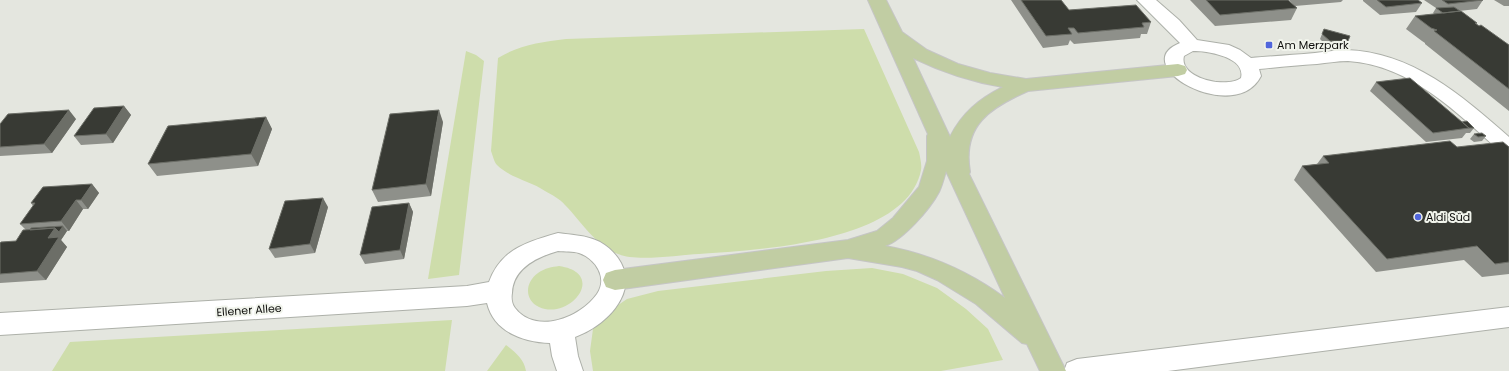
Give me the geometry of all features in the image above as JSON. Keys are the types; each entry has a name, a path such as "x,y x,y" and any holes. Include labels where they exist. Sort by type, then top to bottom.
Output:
{"main road":[{"path":"877,0 937,131 1053,371"},
{"path":"894,35 920,54 951,68 988,79 1026,85 1178,70"},
{"path":"960,177 957,152 963,129 977,114 999,96 1026,85"},
{"path":"615,280 848,249 885,237 901,224 929,190 938,161 937,131"},
{"path":"848,249 900,258 933,267 972,288 1006,312 1040,344"}],"street":[{"path":"1146,0 1173,24 1192,45"},
{"path":"1192,45 1210,46 1229,52 1239,57 1247,64 1251,71 1252,78 1249,83 1242,87 1233,89 1208,87 1185,77 1178,70 1174,63 1173,57 1176,51 1183,47 1192,45"},
{"path":"1247,64 1350,56 1374,59 1396,66 1421,76 1446,92 1509,148"},
{"path":"558,242 580,244 598,251 610,265 615,280 609,297 598,312 582,323 561,330 538,331 527,329 513,322 504,314 498,291 504,274 518,259 537,248 558,242"},
{"name":"Ellener Allee","path":"0,324 467,296 498,291"},
{"path":"1077,371 1509,317"},
{"path":"561,330 565,356 570,371"}],"green space":[{"path":"864,29 919,152 921,170 910,194 889,213 860,228 826,238 791,245 635,258 618,254 602,245 558,199 508,173 494,161 491,151 498,58 522,47 566,39"},
{"path":"466,51 476,55 484,61 459,275 428,279"},
{"path":"559,266 573,270 581,277 582,286 579,294 572,302 562,307 551,310 539,307 534,304 529,296 528,291 531,281 541,271"},
{"path":"872,268 903,274 937,288 966,309 988,329 1003,360 941,371 593,371 590,351 593,329 608,312 627,299 658,291 826,271"},
{"path":"452,320 445,371 52,371 70,342"},
{"path":"506,345 521,359 526,371 487,371"}],"building":[{"path":"1021,0 1061,0 1069,10 1136,5 1151,22 1142,23 1144,27 1078,33 1074,28 1068,28 1072,34 1046,36"},
{"path":"1206,0 1288,0 1297,8 1220,15"},
{"path":"1377,0 1418,0 1422,3 1386,7"},
{"path":"1442,0 1483,0 1448,4"},
{"path":"1454,7 1460,11 1443,13 1436,8"},
{"path":"1461,11 1479,26 1481,25 1509,45 1509,89 1434,31 1437,30 1431,28 1415,16"},
{"path":"1324,29 1350,36 1348,41 1330,41 1322,34"},
{"path":"1410,78 1469,128 1433,133 1376,82"},
{"path":"124,106 106,134 74,136 94,108"},
{"path":"69,110 44,144 0,147 0,124 8,114"},
{"path":"439,110 426,184 372,190 390,114"},
{"path":"266,117 251,154 148,164 168,126"},
{"path":"1467,121 1474,128 1469,128 1462,122"},
{"path":"1482,133 1486,136 1478,137 1474,134"},
{"name":"Aldi Süd","path":"1450,141 1457,147 1503,142 1509,147 1509,262 1495,264 1477,246 1387,259 1302,166 1329,163 1323,156"},
{"path":"92,184 81,200 76,200 61,221 20,224 35,203 31,203 43,187"},
{"path":"323,198 310,244 269,249 285,201"},
{"path":"409,203 400,250 360,255 372,207"},
{"path":"63,226 59,232 55,228 30,230 31,228"},
{"path":"55,228 48,238 59,237 37,271 0,274 1,242 16,241 23,230"}],"place":[{"name":"Am Merzpark","path":"1269,45"},
{"name":"Aldi Süd","path":"1418,217"}]}
